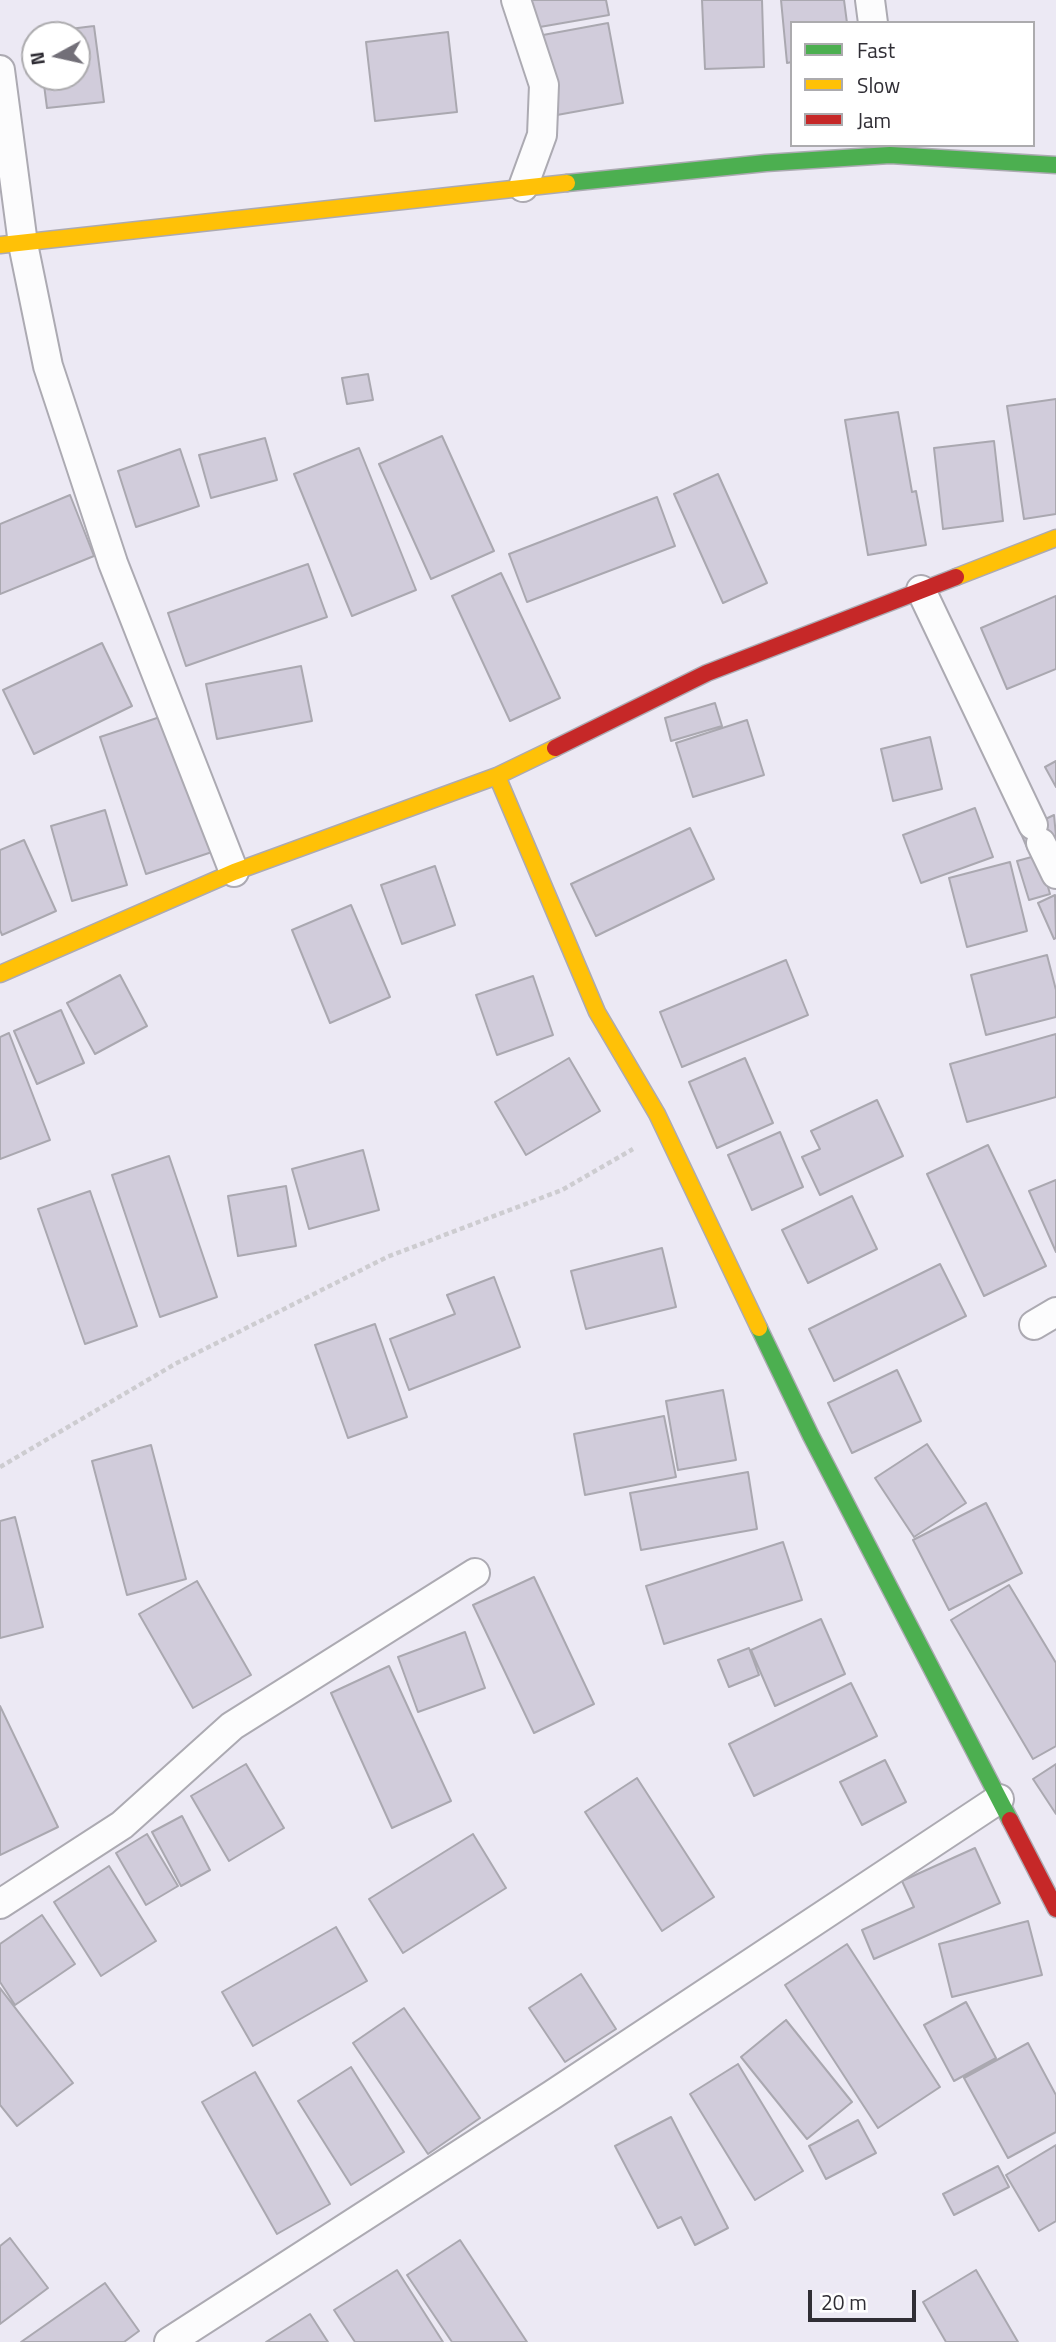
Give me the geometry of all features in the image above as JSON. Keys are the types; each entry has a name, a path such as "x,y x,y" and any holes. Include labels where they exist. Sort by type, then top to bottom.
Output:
{"street":[{"path":"516,0 544,85 542,135 523,187"},
{"path":"870,0 873,21"},
{"path":"0,69 12,244 48,366 113,563 234,872"},
{"path":"12,244 523,187 889,150 1056,165"},
{"path":"0,974 234,872 498,776 707,673 1056,538"},
{"path":"921,590 1056,874"},
{"path":"498,776 597,1012 664,1130 811,1436 1056,1909"},
{"path":"0,1904 122,1825 232,1726 475,1573"},
{"path":"169,2342 564,2087 999,1799"}],"path":[{"path":"0,1467 175,1364 387,1257 562,1190 664,1130"}],"building":[{"path":"529,0 606,0 609,15 534,28"},
{"path":"702,0 762,0 764,67 705,69"},
{"path":"781,0 844,0 847,21 790,21 790,62 787,63"},
{"path":"608,23 623,103 557,115 543,35"},
{"path":"91,26 94,26 104,102 47,108 45,91 91,91"},
{"path":"448,32 457,112 375,121 366,42"},
{"path":"368,374 373,400 347,404 342,378"},
{"path":"1056,399 1056,514 1024,519 1007,406"},
{"path":"898,412 912,492 916,491 926,545 868,555 845,420"},
{"path":"442,436 494,551 431,579 379,464"},
{"path":"265,438 277,480 211,498 199,455"},
{"path":"994,441 1003,521 943,529 934,448"},
{"path":"359,448 416,590 352,616 294,474"},
{"path":"180,449 199,506 136,527 118,471"},
{"path":"718,474 767,583 723,603 674,494"},
{"path":"70,495 94,556 0,594 0,524"},
{"path":"657,497 675,546 527,602 509,554"},
{"path":"308,564 327,617 186,666 168,613"},
{"path":"501,573 560,698 510,721 452,596"},
{"path":"1056,596 1056,669 1007,689 981,628"},
{"path":"102,643 132,706 34,754 3,690"},
{"path":"301,666 312,721 217,739 206,684"},
{"path":"715,703 722,726 671,741 665,718"},
{"path":"166,715 212,852 146,874 100,737"},
{"path":"747,720 764,775 693,797 676,743"},
{"path":"930,737 942,789 893,801 881,749"},
{"path":"1056,761 1056,787 1045,767"},
{"path":"975,808 993,857 921,883 903,835"},
{"path":"105,810 127,885 72,901 51,826"},
{"path":"1054,815 1056,836 1028,850 1020,831"},
{"path":"690,828 714,879 596,936 571,884"},
{"path":"24,840 56,911 2,935 0,850"},
{"path":"1039,855 1050,894 1029,900 1017,861"},
{"path":"1010,862 1027,931 967,947 949,878"},
{"path":"435,866 455,925 402,944 381,885"},
{"path":"1055,895 1056,938 1054,939 1038,903"},
{"path":"351,905 390,997 330,1023 292,930"},
{"path":"1047,955 1056,990 1056,1017 986,1035 971,975"},
{"path":"786,960 808,1015 682,1067 660,1012"},
{"path":"120,975 147,1026 95,1054 67,1003"},
{"path":"533,976 553,1035 497,1055 476,995"},
{"path":"61,1010 84,1063 37,1084 14,1031"},
{"path":"9,1033 50,1140 0,1159 0,1037"},
{"path":"1056,1034 1056,1097 967,1122 950,1064"},
{"path":"569,1058 600,1111 526,1155 495,1102"},
{"path":"745,1058 773,1123 717,1148 689,1082"},
{"path":"877,1100 903,1156 820,1195 802,1157 820,1149 811,1131"},
{"path":"780,1132 803,1187 752,1210 728,1155"},
{"path":"988,1145 1046,1266 984,1296 927,1174"},
{"path":"363,1150 379,1210 309,1229 292,1169"},
{"path":"169,1156 217,1297 160,1317 112,1175"},
{"path":"1056,1180 1056,1252 1029,1191"},
{"path":"286,1186 296,1246 238,1256 228,1196"},
{"path":"90,1191 137,1326 85,1344 38,1209"},
{"path":"852,1196 877,1249 808,1283 782,1230"},
{"path":"662,1248 676,1307 586,1329 571,1271"},
{"path":"940,1264 966,1316 834,1381 809,1329"},
{"path":"494,1277 520,1347 409,1390 390,1339 455,1314 447,1295"},
{"path":"375,1324 407,1417 348,1438 315,1345"},
{"path":"897,1370 921,1421 852,1453 828,1403"},
{"path":"723,1390 736,1460 678,1470 666,1401"},
{"path":"664,1416 676,1477 585,1495 574,1434"},
{"path":"927,1444 966,1503 914,1537 875,1478"},
{"path":"151,1445 186,1579 127,1595 92,1461"},
{"path":"748,1472 757,1529 641,1550 630,1493"},
{"path":"986,1503 1022,1573 949,1610 913,1540"},
{"path":"15,1517 43,1627 0,1638 0,1521"},
{"path":"783,1542 802,1600 664,1644 646,1586"},
{"path":"534,1577 594,1704 534,1733 473,1605"},
{"path":"197,1581 251,1675 193,1708 139,1614"},
{"path":"1009,1585 1056,1663 1056,1746 1033,1759 951,1620"},
{"path":"821,1619 845,1674 775,1706 751,1650"},
{"path":"465,1632 485,1688 418,1712 398,1657"},
{"path":"749,1648 759,1675 729,1687 718,1660"},
{"path":"389,1666 451,1801 392,1828 331,1693"},
{"path":"851,1683 877,1736 754,1796 729,1744"},
{"path":"0,1706 58,1827 0,1855"},
{"path":"885,1760 906,1802 862,1825 840,1782"},
{"path":"246,1764 284,1828 229,1861 191,1796"},
{"path":"1056,1764 1056,1814 1033,1779"},
{"path":"637,1778 714,1897 662,1931 585,1812"},
{"path":"182,1816 210,1870 181,1886 152,1832"},
{"path":"147,1834 178,1886 146,1905 116,1853"},
{"path":"473,1834 506,1888 403,1953 369,1899"},
{"path":"975,1848 1000,1903 874,1959 862,1930 914,1907 902,1881"},
{"path":"109,1866 156,1941 101,1976 54,1902"},
{"path":"42,1915 75,1964 15,2005 0,1982 0,1944"},
{"path":"1028,1921 1042,1975 952,1997 939,1944"},
{"path":"336,1927 367,1981 253,2046 222,1992"},
{"path":"847,1944 940,2087 878,2128 785,1985"},
{"path":"581,1974 616,2029 565,2062 529,2008"},
{"path":"0,1988 73,2083 17,2126 0,2105"},
{"path":"966,2002 996,2058 954,2081 924,2025"},
{"path":"404,2008 480,2118 428,2154 353,2043"},
{"path":"786,2020 852,2102 807,2139 741,2057"},
{"path":"1028,2043 1056,2095 1056,2132 1008,2158 964,2078"},
{"path":"738,2064 803,2171 755,2200 690,2094"},
{"path":"351,2067 404,2152 351,2185 298,2101"},
{"path":"255,2072 330,2204 277,2234 202,2102"},
{"path":"671,2117 728,2228 695,2245 681,2217 658,2228 615,2146"},
{"path":"858,2120 876,2153 826,2179 809,2146"},
{"path":"1056,2145 1056,2221 1039,2231 1006,2175"},
{"path":"998,2166 1009,2187 954,2215 943,2194"},
{"path":"10,2238 48,2288 0,2324 0,2246"},
{"path":"460,2240 527,2342 452,2342 407,2275"},
{"path":"397,2270 443,2342 355,2342 334,2310"},
{"path":"976,2270 1018,2342 946,2342 923,2302"},
{"path":"105,2283 139,2331 124,2342 21,2342"},
{"path":"310,2314 328,2342 266,2342"}],"traffic: fast":[{"path":"567,183 766,163 890,155 1056,165"},
{"path":"759,1328 811,1436 1010,1820"}],"traffic: slow":[{"path":"0,245 567,183"},
{"path":"956,577 1056,538"},
{"path":"0,974 234,872 497,776 555,748"},
{"path":"497,776 597,1012 657,1114 759,1328"}],"traffic: jam":[{"path":"555,748 707,673 956,577"},
{"path":"1010,1820 1056,1909"}]}
